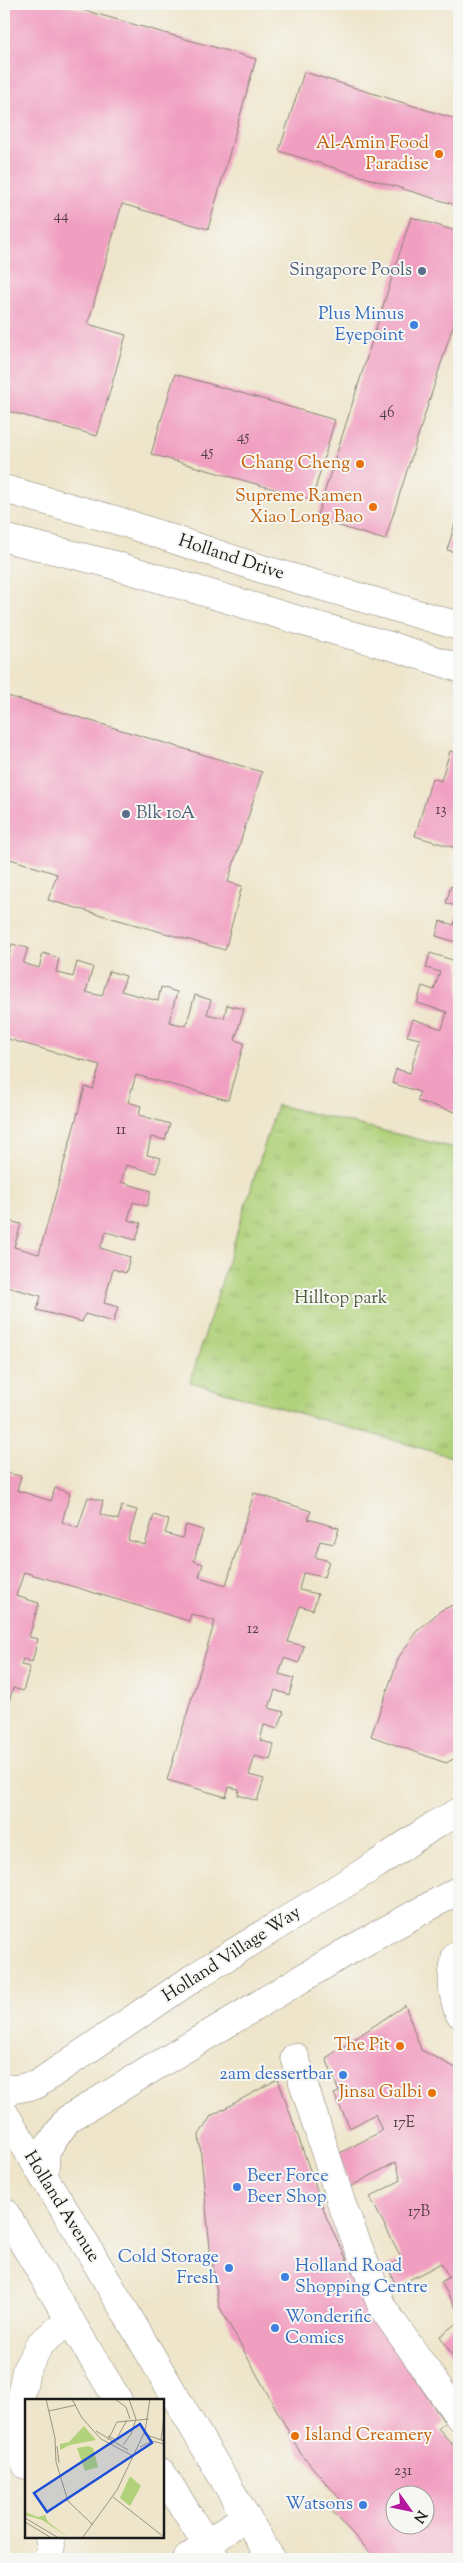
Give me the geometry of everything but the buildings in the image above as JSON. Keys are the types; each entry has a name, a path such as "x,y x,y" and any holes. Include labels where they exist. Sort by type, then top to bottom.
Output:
{"street":[{"name":"Holland Drive","path":"4,489 119,521 262,569 459,626"},
{"path":"4,538 107,563 394,647 459,668"},
{"name":"Holland Village Way","path":"4,2088 15,2089 36,2085 196,1976 377,1864 436,1824 459,1812"},
{"path":"44,2178 46,2150 68,2119 333,1960 459,1890"},
{"path":"457,2006 451,1976 456,1956 459,1954"},
{"path":"295,2058 342,2205 382,2307 459,2417"},
{"name":"Holland Avenue","path":"4,2113 204,2445 244,2517 271,2559"},
{"path":"4,2210 117,2399"},
{"path":"25,2463 17,2438 20,2400 26,2370 40,2344 70,2320"},
{"path":"164,2478 203,2554 244,2517"},
{"path":"48,2559 50,2538"}],"green space":[{"name":"Hilltop park","path":"277,1105 459,1149 459,1459 190,1382"}],"place":[{"name":"Al-Amin Food Paradise","path":"439,154"},
{"name":"Singapore Pools","path":"422,271"},
{"name":"Plus Minus Eyepoint","path":"414,325"},
{"name":"Chang Cheng","path":"360,464"},
{"name":"Supreme Ramen Xiao Long Bao","path":"373,507"},
{"name":"Blk 10A","path":"126,814"},
{"name":"The Pit","path":"400,2046"},
{"name":"2am dessertbar","path":"343,2075"},
{"name":"Jinsa Galbi","path":"432,2093"},
{"name":"Beer Force Beer Shop","path":"237,2187"},
{"name":"Cold Storage Fresh","path":"229,2268"},
{"name":"Holland Road Shopping Centre","path":"285,2277"},
{"name":"Wonderific Comics","path":"275,2328"},
{"name":"Island Creamery","path":"295,2436"},
{"name":"Watsons","path":"363,2505"}]}
